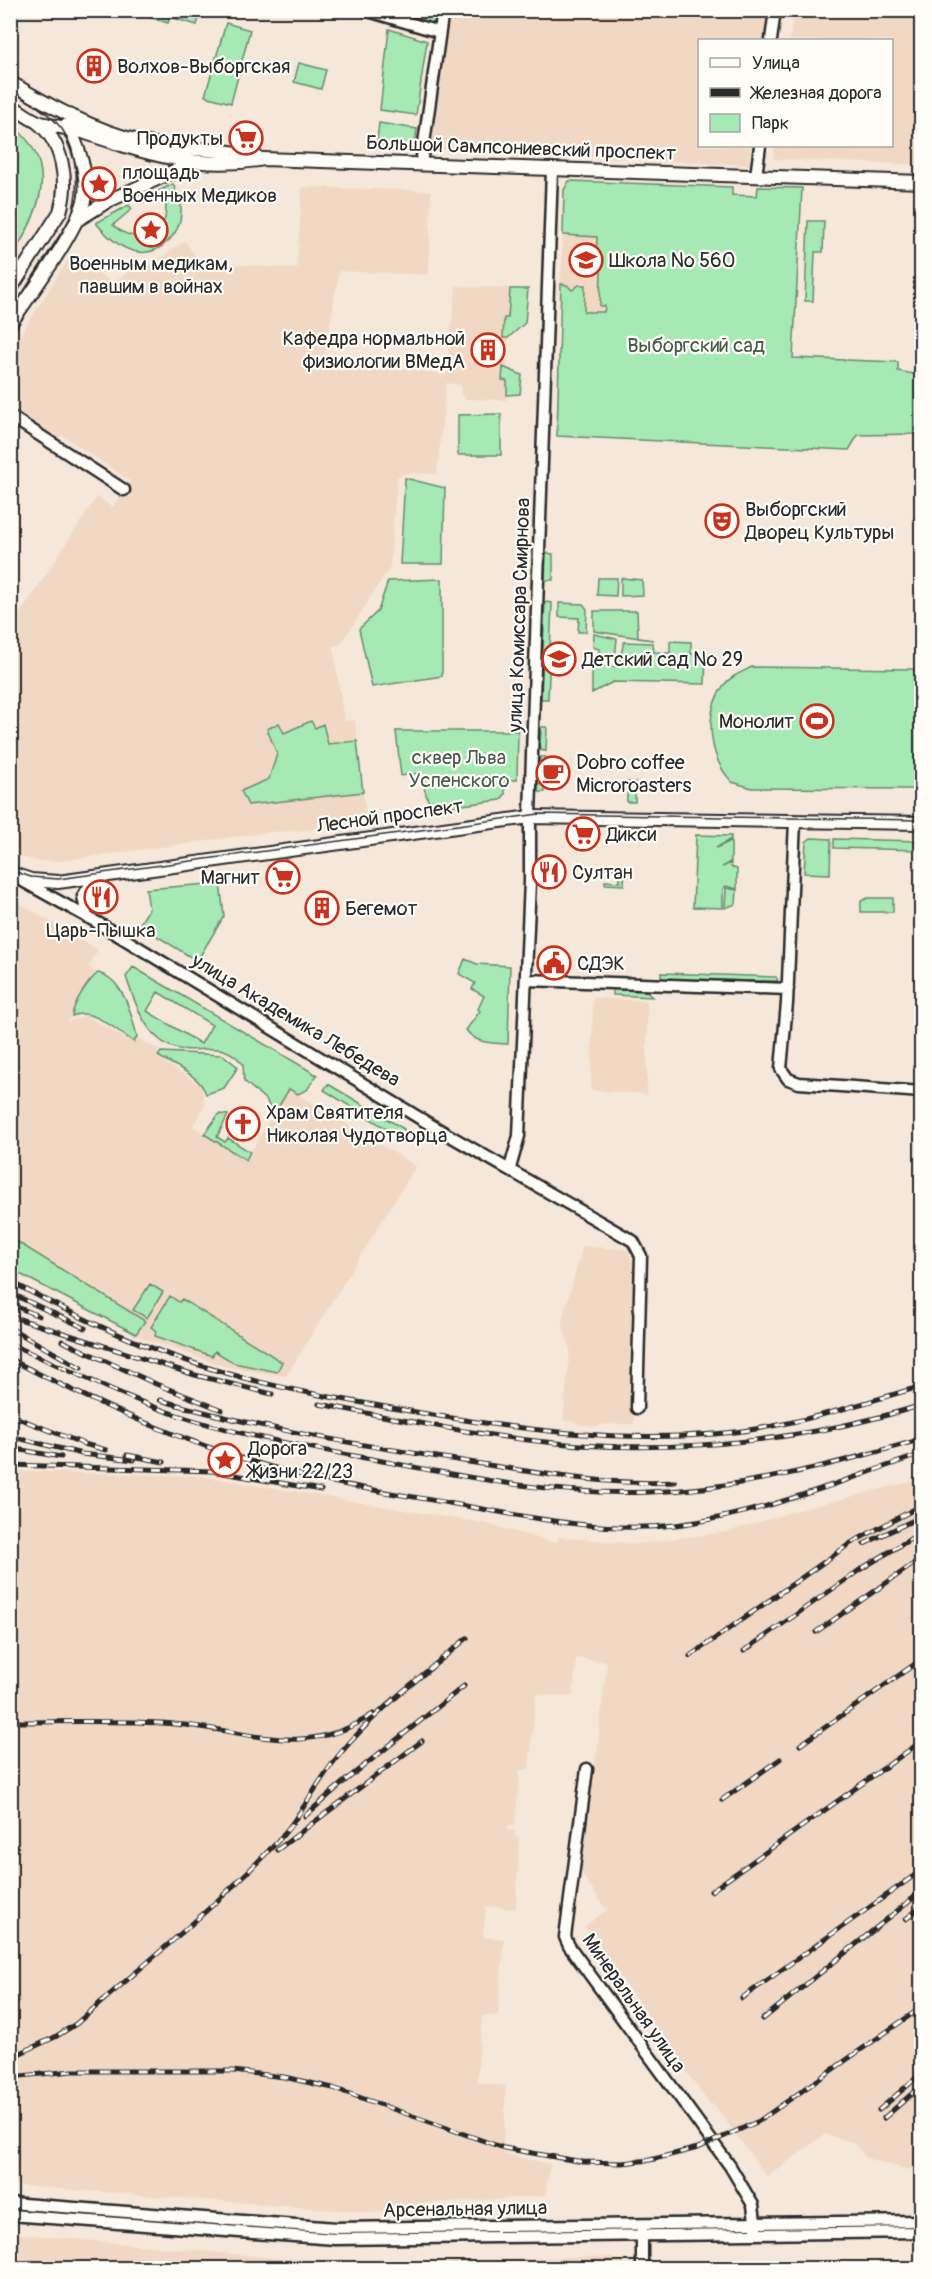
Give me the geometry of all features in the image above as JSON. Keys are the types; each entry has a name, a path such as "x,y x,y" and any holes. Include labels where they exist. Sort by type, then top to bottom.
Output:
{"main road":[{"name":"Большой Сампсониевский проспект","path":"10,82 59,111 151,144 241,152 264,159"},
{"name":"Большой Сампсониевский проспект","path":"10,105 36,122 69,129 148,155 200,161 239,164 264,159 921,182"},
{"path":"10,324 76,222 83,204 85,189 80,157 59,111"},
{"path":"10,290 60,212 65,189 57,146 51,135 36,122"},
{"path":"57,146 69,129 87,122"},
{"path":"76,222 108,201 200,161"},
{"name":"Лесной проспект","path":"11,873 31,880 58,882 530,817 921,823"}],"street":[{"path":"365,10 439,33"},
{"path":"421,164 443,10"},
{"path":"771,39 775,10"},
{"path":"756,176 760,147"},
{"name":"улица Комиссара Смирнова","path":"510,1168 519,1136 526,980 552,169"},
{"path":"10,416 124,490"},
{"path":"795,821 788,989 781,1069 788,1079 831,1087 921,1092"},
{"name":"улица Академика Лебедева","path":"11,873 87,916 426,1122 510,1168 633,1241 639,1247 641,1256 637,1408"},
{"path":"87,916 83,896 94,878"},
{"path":"526,980 788,989"},
{"name":"Минеральная улица","path":"587,1769 565,1937 569,1946 730,2166 751,2200 756,2228"},
{"name":"Арсенальная улица","path":"10,2203 336,2228 642,2224 921,2232"},
{"name":"Арсенальная улица","path":"10,2215 335,2239 642,2236 756,2228 921,2221"},
{"path":"642,2224 642,2268"}],"shaded area":[{"path":"451,11 767,11 764,39 698,39 698,147 751,147 749,165 430,149"},
{"path":"793,11 921,11 921,165 773,159 775,147 893,147 893,39 790,39"},
{"path":"302,187 431,191 429,275 339,271 325,356 446,375 456,286 528,289 525,323 508,338 507,367 522,375 520,394 507,395 506,400 465,399 461,394 461,385 446,383 437,474 406,473 397,477 390,567 340,645 333,646 344,721 355,720 366,816 336,820 311,830 270,832 58,861 36,861 19,856 10,850 10,629 97,497 113,507 130,481 62,435 58,440 11,408 11,350 71,255 113,283 143,262 147,267 185,241 199,262 297,269"},
{"name":"Школа № 560","path":"563,224 609,225 610,314 560,312"},
{"path":"919,375 921,375 921,450 916,446"},
{"path":"10,895 16,898 15,901 98,950 88,967 98,973 67,1022 86,1016 134,1043 138,1038 159,1050 156,1057 202,1086 205,1106 193,1126 246,1160 289,1089 416,1166 286,1376 227,1367 145,1339 13,1272 14,1267 10,1265"},
{"path":"593,998 647,1001 647,1094 591,1090"},
{"path":"583,1246 628,1250 635,1266 634,1424 605,1424 595,1427 563,1420 570,1350 562,1320"},
{"path":"10,1471 202,1476 487,1524 551,1542 557,1542 559,1537 635,1544 727,1532 795,1511 921,1479 921,2169 906,2169 866,2158 853,2142 825,2134 767,2177 714,2104 710,2105 585,1926 607,1910 578,1868 597,1751 607,1662 576,1658 573,1697 536,1694 529,1769 520,1770 515,1825 508,1825 507,1830 515,1831 515,1837 519,1838 516,1909 486,1906 483,1937 504,1939 498,2015 482,2016 477,2083 506,2086 503,2154 550,2164 545,2196 415,2204 376,2213 11,2185"},
{"path":"10,2233 336,2264 338,2268 11,2268"},
{"path":"613,2257 613,2268 451,2268 451,2263"},
{"path":"385,2262 385,2268 346,2268 346,2264"}],"green space":[{"path":"139,11 201,11 197,25 170,17 168,23 142,15"},
{"path":"382,11 436,11 435,21 430,25"},
{"path":"226,23 250,30 231,103 205,96"},
{"path":"389,29 427,41 416,115 380,110"},
{"path":"299,63 326,70 321,89 294,82"},
{"path":"10,123 26,138 36,154 41,170 38,204 32,221 13,255 10,253"},
{"path":"379,123 417,129 414,150 376,148"},
{"name":"Выборгский сад","path":"569,181 732,187 732,195 757,196 758,187 802,188 793,358 898,362 898,371 919,375 916,434 858,435 849,450 557,436 561,284 567,285 572,290 579,285 585,285 584,312 604,312 605,306 600,306 601,271 585,270 585,262 596,258 597,237 563,235 564,190"},
{"path":"173,184 181,204 180,220 172,236 159,248 142,252 122,247 96,223 129,205 132,209 113,225 132,236 153,233 165,219 166,206 161,195 141,203 139,200"},
{"path":"808,221 824,221 823,252 815,252 813,301 805,301"},
{"path":"510,289 528,289 525,323 508,338 503,338 504,318 508,318"},
{"path":"503,367 522,375 520,394 507,395 507,381 502,380"},
{"path":"501,414 501,455 458,455 458,415"},
{"path":"405,478 445,488 443,564 400,564"},
{"path":"546,553 553,554 553,580 545,580"},
{"path":"598,578 617,578 616,596 597,595"},
{"path":"621,578 642,580 643,595 621,596"},
{"path":"442,579 442,676 372,687 359,629 378,611 388,581"},
{"path":"545,602 552,603 548,699 541,699"},
{"path":"559,603 583,604 587,609 586,632 578,632 579,618 559,617"},
{"path":"594,611 637,611 638,638 594,631"},
{"path":"594,634 617,639 615,657 604,657 603,664 591,668 591,662 598,663 599,649 593,647"},
{"path":"670,641 691,642 691,654 706,655 705,684 613,682 592,693 592,670 602,666 618,667 624,642 653,643 654,652 670,653"},
{"name":"Монолит","path":"752,667 912,669 921,674 921,784 915,789 752,788 732,782 718,761 714,748 711,722 713,709 724,685 737,674"},
{"path":"311,721 315,728 323,724 328,744 357,741 363,792 248,805 241,791 269,779 277,754 267,729 279,723 284,733"},
{"path":"541,727 547,727 546,751 540,750"},
{"name":"сквер Льва Успенского","path":"396,731 518,731 517,780 505,780 505,794 501,800 431,809 419,773 401,776"},
{"path":"540,757 546,757 545,792 538,792"},
{"path":"627,782 635,782 635,802 627,802"},
{"path":"696,835 731,836 731,839 716,848 731,841 731,861 722,867 731,863 731,867 737,869 737,889 726,886 723,889 723,908 693,907"},
{"path":"811,838 831,839 830,874 804,873 806,842"},
{"path":"834,839 921,841 921,850 834,848"},
{"path":"605,865 625,867 624,885 605,884 605,881 620,882 620,869 605,868"},
{"path":"220,883 224,916 197,961 139,925 149,909 146,889"},
{"path":"726,888 737,890 736,904 725,908"},
{"path":"868,898 893,898 893,912 861,912 861,901"},
{"path":"465,959 477,964 510,966 508,1044 479,1040 466,1030 480,1011 478,1009 484,996 472,989 475,983 459,974"},
{"path":"133,967 317,1075 307,1090 298,1094 289,1089 273,1116 267,1101 244,1081 243,1064 235,1056 221,1049 179,1049 158,1039 138,1010 126,977","holes":["158,992 212,1025 201,1044 147,1011"]},
{"path":"98,973 114,982 125,999 137,1037 134,1042 96,1017 80,1014 72,1016 82,993"},
{"path":"661,973 776,977 778,981 661,980"},
{"path":"613,989 645,991 652,997 613,995"},
{"path":"161,1052 223,1055 238,1067 224,1088 206,1094 203,1087 192,1076 158,1056"},
{"path":"328,1084 404,1129 405,1136 401,1138 324,1090"},
{"path":"219,1114 228,1115 217,1137 225,1142 228,1138 250,1152 246,1160 204,1134"},
{"path":"11,1238 145,1321 136,1334 14,1271 15,1266 11,1263"},
{"path":"150,1284 163,1292 147,1318 133,1310"},
{"path":"170,1296 179,1302 182,1299 282,1362 277,1372 234,1363 215,1351 212,1356 155,1336 156,1331 151,1327"}],"tram line":[{"path":"10,90 45,112 62,129 72,150 76,173 75,197 70,219 10,313"},
{"path":"10,870 31,877 58,879 539,814 922,820"}],"railway":[{"path":"10,1281 112,1332 219,1371 348,1400 463,1420 534,1429 606,1435 714,1434 793,1422 922,1386"},
{"path":"10,1293 85,1328"},
{"path":"10,1304 39,1316"},
{"path":"10,1316 195,1375 272,1394"},
{"path":"10,1328 81,1368"},
{"path":"62,1341 156,1384 222,1410"},
{"path":"10,1344 151,1406 249,1435 448,1474 549,1488 616,1493 719,1486 787,1474 922,1439"},
{"path":"10,1359 148,1424 256,1463 359,1487 573,1524 649,1527 707,1520 800,1496 922,1454"},
{"path":"160,1400 235,1420 387,1449 568,1477 621,1482 675,1482"},
{"path":"319,1404 514,1438 623,1447 709,1444 796,1434 838,1427 922,1405"},
{"path":"10,1415 84,1444 106,1450"},
{"path":"10,1436 82,1454 134,1460"},
{"path":"10,1448 61,1457"},
{"path":"127,1455 164,1462"},
{"path":"10,1465 212,1471 321,1490"},
{"path":"690,1656 851,1543 922,1505"},
{"path":"864,1544 922,1516"},
{"path":"744,1651 861,1569 922,1532"},
{"path":"816,1632 922,1558"},
{"path":"10,2058 55,2037 76,2024 203,1914 285,1833 339,1755 368,1723 467,1638"},
{"path":"800,1745 922,1659"},
{"path":"305,1816 346,1780 464,1686"},
{"path":"10,1722 174,1724 275,1738 299,1739 323,1736 347,1728 373,1714"},
{"path":"277,1850 422,1741"},
{"path":"711,1891 922,1741"},
{"path":"722,1800 780,1759"},
{"path":"742,1998 922,1870"},
{"path":"763,2019 922,1891"},
{"path":"906,1919 922,1906"},
{"path":"10,2077 73,2071 233,2071 284,2077 333,2088 504,2148 583,2162 622,2163 650,2160 698,2148 759,2121 922,2007"},
{"path":"879,2110 922,2073"},
{"path":"884,2118 922,2085"}],"place":[{"name":"Волхов-Выборгская","path":"94,66"},
{"name":"Продукты","path":"246,138"},
{"name":"площадь Военных Медиков","path":"99,184"},
{"name":"Военным медикам, павшим в войнах","path":"151,230"},
{"name":"Школа № 560","path":"586,260"},
{"name":"Кафедра нормальной физиологии ВМедА","path":"488,350"},
{"name":"Выборгский Дворец Культуры","path":"722,521"},
{"name":"Детский сад № 29","path":"559,659"},
{"name":"Монолит","path":"817,721"},
{"name":"Dobro coffee Microroasters","path":"553,773"},
{"name":"Дикси","path":"583,834"},
{"name":"Султан","path":"549,872"},
{"name":"Магнит","path":"283,877"},
{"name":"Царь-Пышка","path":"101,897"},
{"name":"Бегемот","path":"322,908"},
{"name":"СДЭК","path":"554,963"},
{"name":"Храм Святителя Николая Чудотворца","path":"243,1124"},
{"name":"Дорога Жизни 22/23","path":"225,1460"}]}
